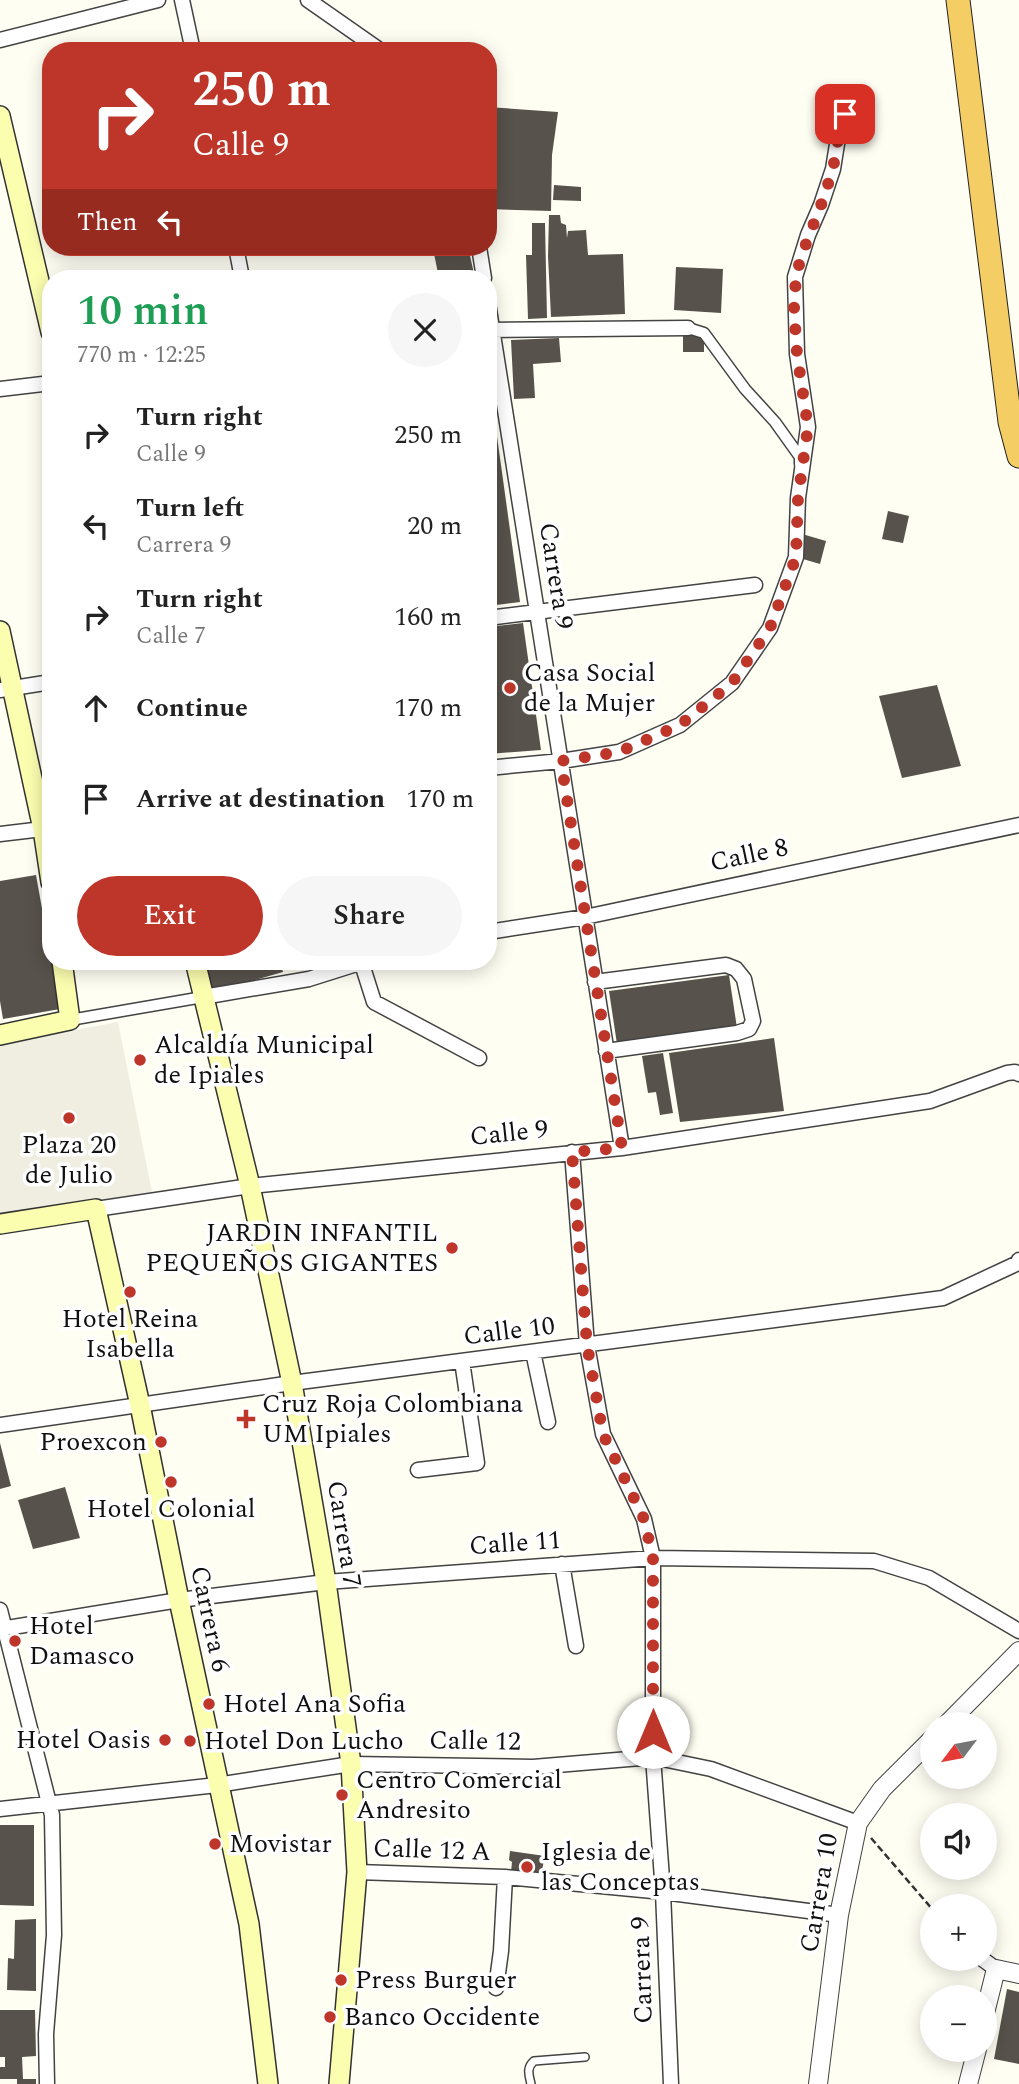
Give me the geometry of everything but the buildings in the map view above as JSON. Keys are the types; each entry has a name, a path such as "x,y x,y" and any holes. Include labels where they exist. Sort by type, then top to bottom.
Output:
{"highway":[{"path":"958,0 1010,422 1019,456"}],"main road":[{"path":"0,116 42,294"},
{"path":"0,631 6,689 42,811"},
{"path":"0,1035 70,1020 63,970"},
{"name":"Carrera 7","path":"197,970 250,1186 292,1383 326,1581 351,1765 357,1872 338,2084"},
{"name":"Calle 9","path":"0,1223 96,1209"},
{"name":"Carrera 6","path":"96,1209 249,1924 268,2084"}],"street":[{"path":"0,40 158,0"},
{"path":"183,0 191,42"},
{"path":"308,0 368,42"},
{"path":"798,498 808,427 797,354 794,309 796,277 833,169 845,114"},
{"path":"497,330 688,328 704,333 800,457 796,557 770,628 732,683 680,725 619,752 497,767"},
{"name":"Carrera 9","path":"497,372 622,1148"},
{"path":"0,389 42,384"},
{"path":"497,617 755,585"},
{"path":"6,689 42,683"},
{"name":"Calle 8","path":"497,931 585,917 1019,825"},
{"path":"0,834 42,829"},
{"path":"595,982 726,965 736,969 744,979 753,1021 749,1029 737,1033 606,1051"},
{"path":"70,1020 309,979 344,970"},
{"path":"365,970 374,1002 479,1058"},
{"name":"Calle 9","path":"96,1209 250,1186 622,1148 930,1101 1007,1073 1019,1074"},
{"name":"Carrera 9","path":"572,1152 587,1345 603,1434 644,1519 653,1558 653,1757 663,1892 670,2084"},
{"name":"Calle 10","path":"0,1425 292,1383 943,1298 1019,1262"},
{"path":"533,1352 548,1422"},
{"path":"418,1470 477,1463 461,1362"},
{"name":"Calle 11","path":"2,1628 179,1600 326,1581 653,1558 874,1561 929,1578 1019,1631"},
{"path":"562,1564 576,1646"},
{"path":"0,1610 2,1628 52,1815 54,1935 46,2034 47,2084"},
{"path":"959,1712 1019,1651"},
{"name":"Carrera 10","path":"818,2084 839,1915 858,1823 882,1789 920,1751"},
{"name":"Calle 12","path":"0,1809 218,1784 351,1765 533,1767 653,1757 711,1769 858,1823"},
{"name":"Calle 12 A","path":"357,1872 505,1877 663,1892 839,1915"},
{"path":"496,1988 505,1877"},
{"path":"997,1969 1019,1974"},
{"path":"968,2084 973,2062"}],"lane":[{"path":"531,2084 528,2070 534,2061 585,2057"}],"path":[{"path":"858,1823 920,1895"}],"shaded area":[{"name":"Plaza 20 de Julio","path":"118,1022 152,1192 0,1215 0,1044"}],"place":[{"name":"Casa Social de la Mujer","path":"510,688"},
{"name":"Alcaldía Municipal de Ipiales","path":"140,1060"},
{"name":"Plaza 20 de Julio","path":"69,1118"},
{"name":"JARDIN INFANTIL PEQUEÑOS GIGANTES","path":"452,1248"},
{"name":"Hotel Reina Isabella","path":"130,1292"},
{"name":"Cruz Roja Colombiana UM Ipiales","path":"246,1419"},
{"name":"Proexcon","path":"161,1442"},
{"name":"Hotel Colonial","path":"171,1482"},
{"name":"Hotel Damasco","path":"15,1641"},
{"name":"Hotel Ana Sofia","path":"209,1704"},
{"name":"Hotel Oasis","path":"165,1740"},
{"name":"Hotel Don Lucho","path":"190,1741"},
{"name":"Centro Comercial Andresito","path":"342,1795"},
{"name":"Movistar","path":"215,1844"},
{"name":"Iglesia de las Conceptas","path":"527,1867"},
{"name":"Press Burguer","path":"341,1980"},
{"name":"Banco Occidente","path":"330,2017"}],"route":[{"path":"653,1732 653,1558 644,1519 603,1434 587,1345 572,1152 622,1148 561,761 619,752 680,725 732,683 770,628 796,557 798,498 808,427 797,354 794,309 796,277 808,235 833,169 845,114"}]}
